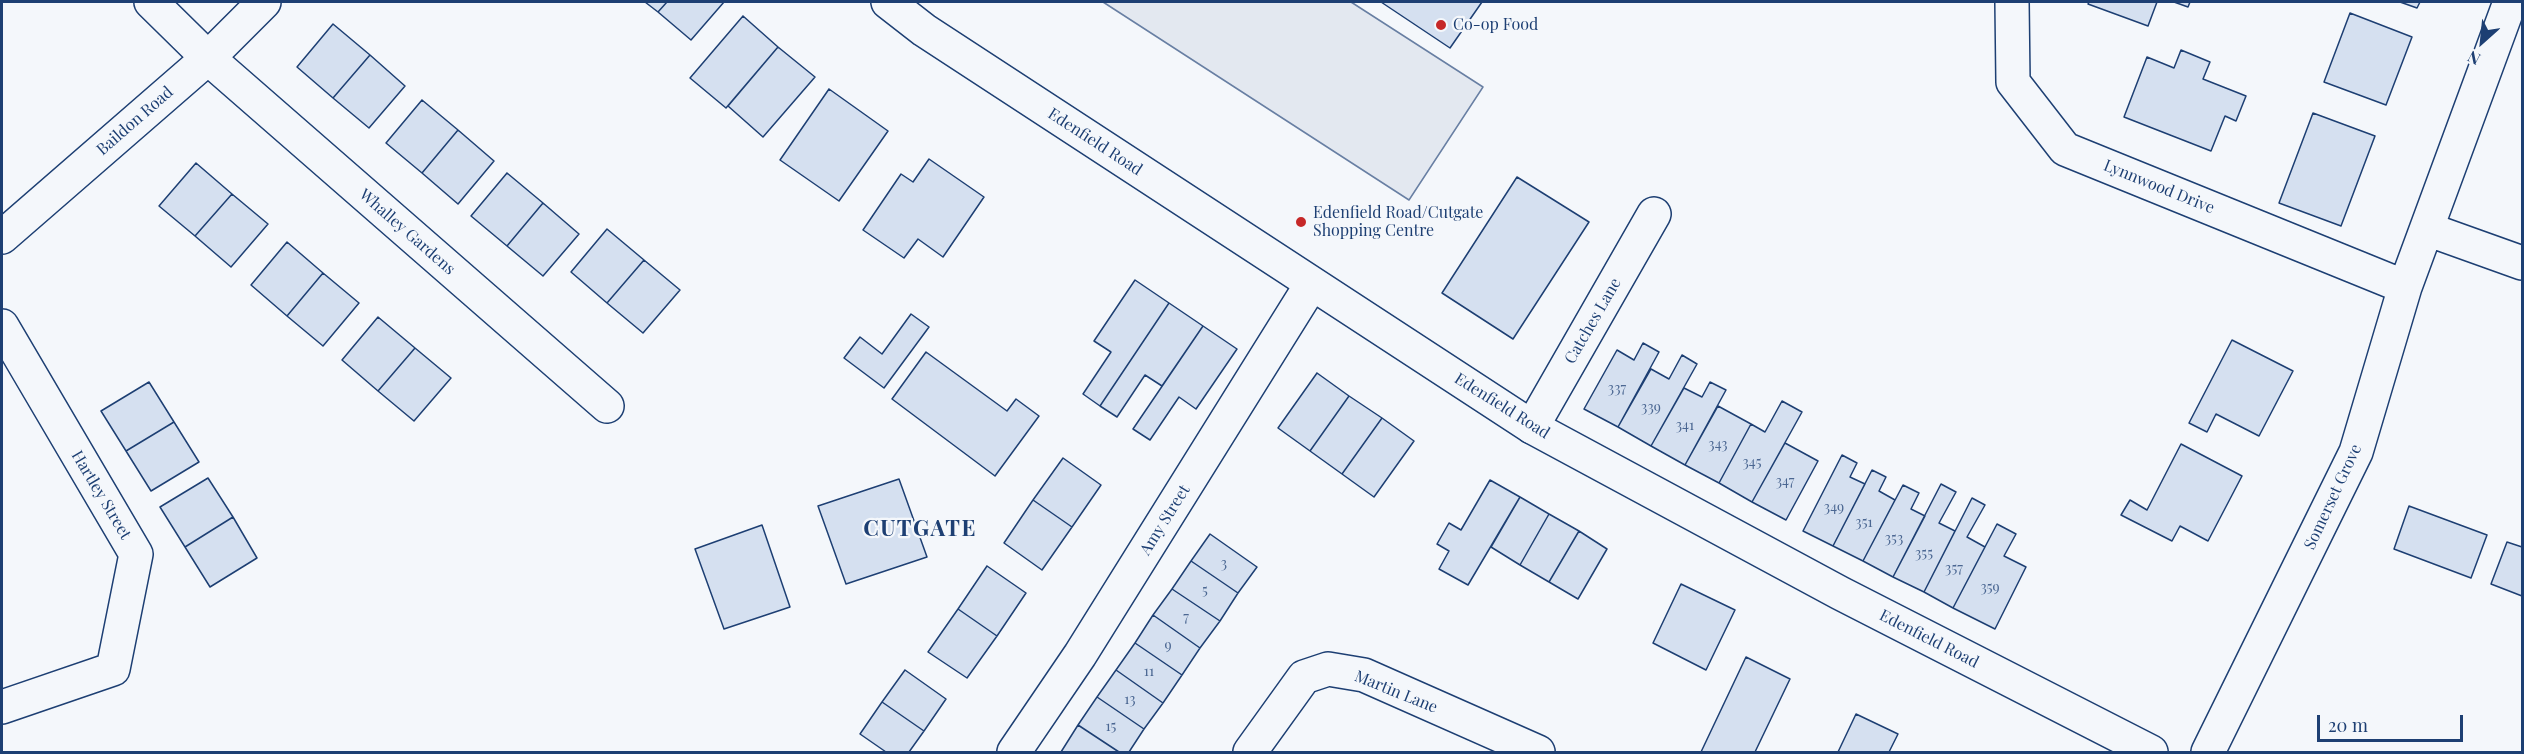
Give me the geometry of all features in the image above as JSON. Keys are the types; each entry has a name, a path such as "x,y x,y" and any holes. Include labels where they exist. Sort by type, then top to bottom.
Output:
{"street":[{"name":"Whalley Gardens","path":"152,2 208,58 607,406"},
{"name":"Baildon Road","path":"2,237 208,58 264,2"},
{"name":"Edenfield Road","path":"888,2 924,30 1311,285 1533,427 1839,593 2151,753"},
{"name":"Lynnwood Drive","path":"2012,2 2013,82 2066,149 2405,287"},
{"name":"Somerset Grove","path":"2208,753 2356,452 2405,287 2510,2"},
{"name":"Catches Lane","path":"1533,427 1654,214"},
{"path":"2427,229 2523,263"},
{"name":"Amy Street","path":"1014,753 1080,655 1311,285"},
{"name":"Hartley Street","path":"2,326 136,554 113,669 2,707"},
{"name":"Martin Lane","path":"1250,753 1304,677 1328,669 1364,675 1539,753"}],"shaded area":[{"path":"1103,2 1351,2 1483,87 1409,200"}],"building":[{"path":"645,2 667,2 658,12"},
{"path":"667,2 724,2 691,40 658,12"},
{"name":"Co-op Food","path":"1381,2 1482,2 1450,48"},
{"path":"2089,2 2157,2 2148,26 2088,4"},
{"path":"2174,2 2190,2 2188,7"},
{"path":"2400,2 2420,2 2417,8"},
{"path":"2350,13 2412,37 2386,105 2324,82"},
{"path":"743,16 778,47 726,108 690,78"},
{"path":"333,24 370,55 333,98 297,67"},
{"path":"778,47 815,77 763,137 728,106"},
{"path":"2181,50 2210,62 2203,79 2246,96 2236,121 2225,116 2211,151 2124,117 2147,57 2174,68"},
{"path":"370,55 405,86 369,128 333,98"},
{"path":"829,89 888,131 839,201 780,160"},
{"path":"422,100 458,130 422,173 386,143"},
{"path":"2313,113 2375,136 2341,226 2279,203"},
{"path":"458,130 494,161 458,204 422,173"},
{"path":"929,159 984,197 943,257 918,239 904,258 863,230 901,174 913,182"},
{"path":"196,163 232,194 195,236 159,206"},
{"path":"507,173 543,203 507,246 471,216"},
{"path":"1517,177 1589,222 1513,339 1442,293"},
{"path":"232,194 268,224 231,267 195,236"},
{"path":"543,203 579,234 543,276 507,246"},
{"path":"607,229 644,260 607,303 571,272"},
{"path":"287,242 323,273 287,316 251,285"},
{"path":"644,260 680,290 643,333 607,303"},
{"path":"323,273 359,303 323,346 287,316"},
{"path":"1135,280 1169,303 1100,406 1083,394 1111,352 1094,341"},
{"path":"1169,303 1203,326 1162,386 1145,375 1117,417 1100,406"},
{"path":"911,314 929,327 884,388 844,358 860,337 882,354"},
{"path":"378,317 415,348 378,391 342,360"},
{"path":"1203,326 1237,349 1196,409 1179,397 1150,440 1133,429"},
{"path":"2232,340 2293,371 2259,436 2216,414 2207,432 2189,423"},
{"path":"1643,343 1659,352 1618,427 1584,409 1617,350 1634,360"},
{"path":"415,348 451,378 414,421 378,391"},
{"path":"926,352 1007,411 1016,399 1039,416 995,476 892,399"},
{"path":"1682,355 1697,364 1651,446 1618,427 1651,369 1669,379"},
{"path":"1317,373 1349,396 1310,451 1278,428"},
{"path":"149,382 174,422 126,451 101,411"},
{"path":"1710,382 1726,390 1685,465 1651,446 1684,388 1702,397"},
{"path":"1349,396 1382,418 1342,474 1310,451"},
{"path":"1782,401 1802,412 1752,502 1719,483 1751,424 1765,432"},
{"path":"1718,406 1751,424 1719,483 1685,465"},
{"path":"1382,418 1414,441 1374,497 1342,474"},
{"path":"174,422 199,462 151,491 126,451"},
{"path":"1785,443 1818,461 1786,520 1752,502"},
{"path":"2181,444 2242,476 2208,541 2180,526 2172,541 2121,515 2130,500 2147,510"},
{"path":"1842,455 1857,463 1850,477 1865,484 1833,546 1803,531"},
{"path":"1063,458 1101,485 1072,527 1033,500"},
{"path":"1872,470 1886,477 1879,491 1895,500 1863,561 1833,546"},
{"path":"208,478 233,517 185,547 160,507"},
{"path":"899,479 927,557 846,584 818,506"},
{"path":"1490,480 1520,497 1468,585 1439,569 1449,551 1437,544 1449,523 1461,530"},
{"path":"1941,484 1956,492 1939,523 1955,531 1924,592 1893,577"},
{"path":"1903,485 1919,493 1911,509 1925,516 1893,577 1863,561"},
{"path":"1520,497 1549,514 1520,565 1491,547"},
{"path":"1972,498 1985,505 1967,537 1985,547 1953,608 1924,592"},
{"path":"1033,500 1072,527 1042,570 1004,543"},
{"path":"2409,506 2487,535 2471,578 2394,549"},
{"path":"1549,514 1579,531 1549,582 1520,565"},
{"path":"233,517 257,558 210,587 185,547"},
{"path":"1997,524 2016,534 2004,556 2026,567 1995,629 1953,608"},
{"path":"762,525 790,607 724,629 695,549"},
{"path":"1579,531 1607,549 1578,599 1549,582"},
{"path":"1210,534 1257,567 1238,593 1191,561"},
{"path":"2507,542 2522,547 2522,596 2491,584"},
{"path":"1191,561 1238,593 1220,621 1172,589"},
{"path":"987,566 1026,593 997,636 958,609"},
{"path":"1681,584 1735,610 1706,670 1653,643"},
{"path":"1172,589 1220,621 1200,648 1153,615"},
{"path":"958,609 997,636 967,678 928,652"},
{"path":"1153,615 1200,648 1182,675 1135,643"},
{"path":"1135,643 1182,675 1163,703 1116,670"},
{"path":"1746,657 1790,679 1755,752 1701,752"},
{"path":"905,670 946,699 924,731 882,702"},
{"path":"1116,670 1163,703 1144,729 1097,697"},
{"path":"1097,697 1144,729 1129,752 1119,752 1078,725"},
{"path":"882,702 924,731 909,752 886,752 860,734"},
{"path":"1856,714 1898,734 1889,752 1838,752"},
{"path":"1078,725 1119,752 1061,752"}],"place":[{"name":"Co-op Food","path":"1441,25"},
{"name":"Edenfield Road/Cutgate Shopping Centre","path":"1301,222"}],"district":[{"name":"CUTGATE","path":"920,529"}]}
